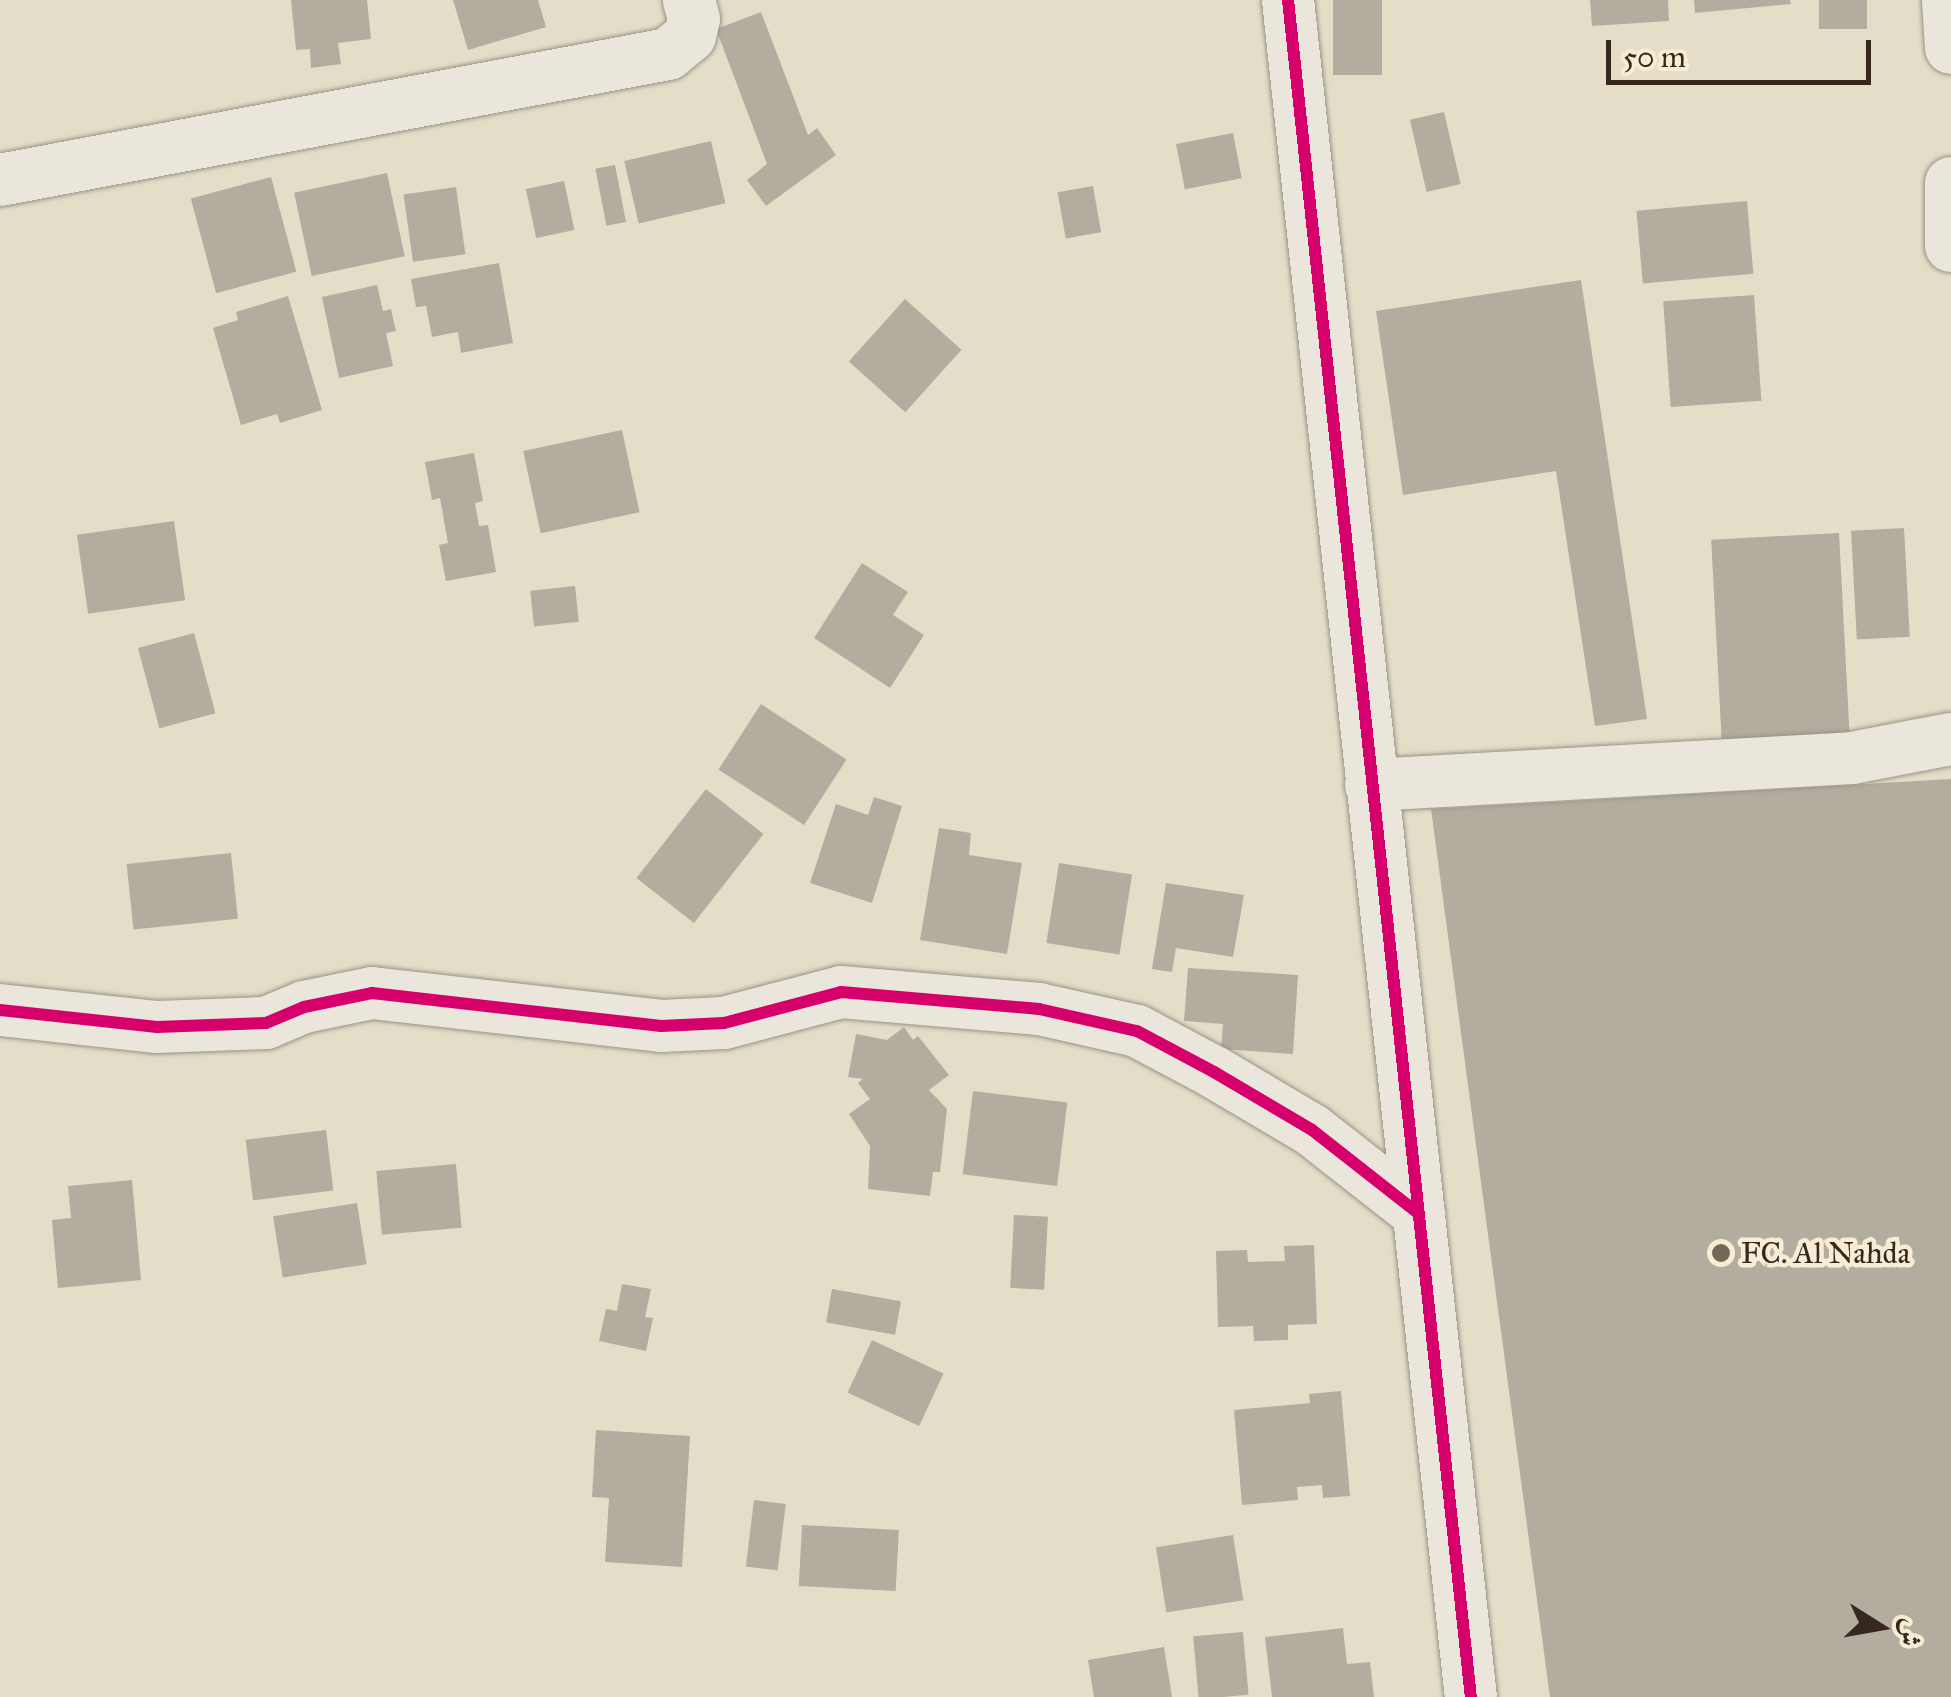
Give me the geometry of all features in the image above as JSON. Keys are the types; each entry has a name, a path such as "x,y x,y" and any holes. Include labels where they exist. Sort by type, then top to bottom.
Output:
{"street":[{"path":"0,180 668,54 690,36 694,19 689,0"},
{"path":"1288,0 1471,1697"},
{"path":"1948,0 1951,48"},
{"path":"1951,183 1951,246"},
{"path":"1370,784 1852,758 1951,739"},
{"path":"0,1010 157,1027 266,1023 304,1007 372,993 660,1026 724,1023 841,992 1038,1009 1137,1031 1214,1072 1312,1130 1419,1214"}],"building":[{"path":"291,0 367,0 371,39 338,43 341,64 311,68 310,49 296,50"},
{"path":"453,0 538,0 546,27 468,50"},
{"path":"1333,0 1382,0 1382,75 1333,75"},
{"path":"1590,0 1668,0 1669,21 1592,26"},
{"path":"1694,0 1790,0 1791,4 1695,13"},
{"path":"1819,0 1867,0 1867,29 1819,29"},
{"path":"761,12 808,135 817,128 836,155 766,206 747,180 767,164 716,29"},
{"path":"1444,112 1461,184 1427,192 1410,120"},
{"path":"1233,133 1242,178 1185,189 1176,144"},
{"path":"711,141 725,203 639,223 624,161"},
{"path":"615,165 626,222 606,226 595,169"},
{"path":"387,173 405,256 312,276 294,193"},
{"path":"271,177 296,272 216,293 191,198"},
{"path":"564,181 574,230 536,238 526,189"},
{"path":"1093,186 1101,232 1066,239 1058,192"},
{"path":"456,187 465,254 413,262 404,194"},
{"path":"1747,201 1753,274 1643,283 1636,211"},
{"path":"499,263 513,343 461,353 458,332 432,337 426,306 416,307 411,279"},
{"path":"1581,280 1647,719 1595,726 1556,471 1403,495 1376,311"},
{"path":"377,285 383,311 391,309 396,331 386,333 393,366 339,378 322,297"},
{"path":"1754,295 1761,401 1671,407 1663,301"},
{"path":"288,296 322,410 280,423 277,414 241,425 213,328 238,320 236,312"},
{"path":"905,299 961,350 905,412 849,361"},
{"path":"622,430 639,512 541,533 523,451"},
{"path":"474,453 483,501 475,503 479,526 488,525 496,572 446,581 439,545 448,543 440,498 432,500 425,462"},
{"path":"174,521 185,600 88,614 77,535"},
{"path":"1904,528 1910,637 1857,640 1851,531"},
{"path":"1839,533 1850,749 1722,755 1711,540"},
{"path":"862,563 908,592 893,615 924,635 890,688 814,638"},
{"path":"575,586 579,622 534,627 530,591"},
{"path":"194,633 215,713 159,728 138,648"},
{"path":"761,704 847,760 804,825 719,769"},
{"name":"FC. Al Nahda","path":"1951,779 1951,1697 1550,1697 1431,809"},
{"path":"706,789 764,834 694,923 636,878"},
{"path":"874,797 902,806 872,903 810,883 836,804 868,815"},
{"path":"939,828 971,833 969,855 1022,863 1007,954 920,940"},
{"path":"231,853 238,919 133,930 127,864"},
{"path":"1059,863 1132,875 1119,955 1046,943"},
{"path":"1166,883 1244,895 1233,957 1176,948 1172,972 1152,969"},
{"path":"1188,968 1298,975 1293,1054 1221,1049 1223,1024 1184,1021"},
{"path":"904,1027 913,1040 918,1036 949,1075 929,1090 947,1109 940,1172 933,1172 930,1196 868,1189 870,1146 849,1114 870,1099 858,1083 863,1079 848,1077 856,1034 887,1040"},
{"path":"973,1091 1067,1103 1057,1186 963,1174"},
{"path":"326,1130 333,1191 253,1200 246,1140"},
{"path":"456,1164 462,1228 382,1235 376,1171"},
{"path":"132,1180 141,1280 58,1288 52,1220 71,1218 68,1186"},
{"path":"357,1203 367,1264 283,1278 273,1216"},
{"path":"1014,1215 1048,1217 1044,1290 1010,1288"},
{"path":"1314,1245 1317,1324 1288,1325 1288,1340 1254,1341 1253,1326 1218,1327 1216,1251 1247,1250 1248,1262 1285,1261 1284,1246"},
{"path":"622,1284 651,1289 645,1317 653,1318 646,1351 599,1341 606,1309 617,1311"},
{"path":"832,1289 901,1301 895,1335 826,1322"},
{"path":"872,1340 944,1373 919,1426 847,1393"},
{"path":"1341,1391 1350,1496 1323,1498 1322,1485 1297,1487 1298,1500 1242,1505 1234,1410 1310,1403 1309,1394"},
{"path":"596,1430 690,1436 682,1567 605,1562 609,1498 592,1497"},
{"path":"754,1500 786,1504 778,1570 746,1567"},
{"path":"802,1525 899,1530 896,1591 799,1586"},
{"path":"1233,1535 1243,1600 1166,1612 1156,1547"},
{"path":"1343,1628 1347,1664 1370,1662 1374,1697 1272,1697 1265,1637"},
{"path":"1243,1632 1248,1695 1198,1697 1193,1636"},
{"path":"1164,1647 1172,1697 1094,1697 1088,1660"}],"cycle path":[{"path":"1288,0 1471,1697"},
{"path":"0,1010 157,1027 266,1023 304,1007 372,993 661,1026 724,1023 841,992 1039,1009 1137,1031 1214,1072 1312,1130 1419,1214"}],"place":[{"name":"FC. Al Nahda","path":"1721,1253"}]}
